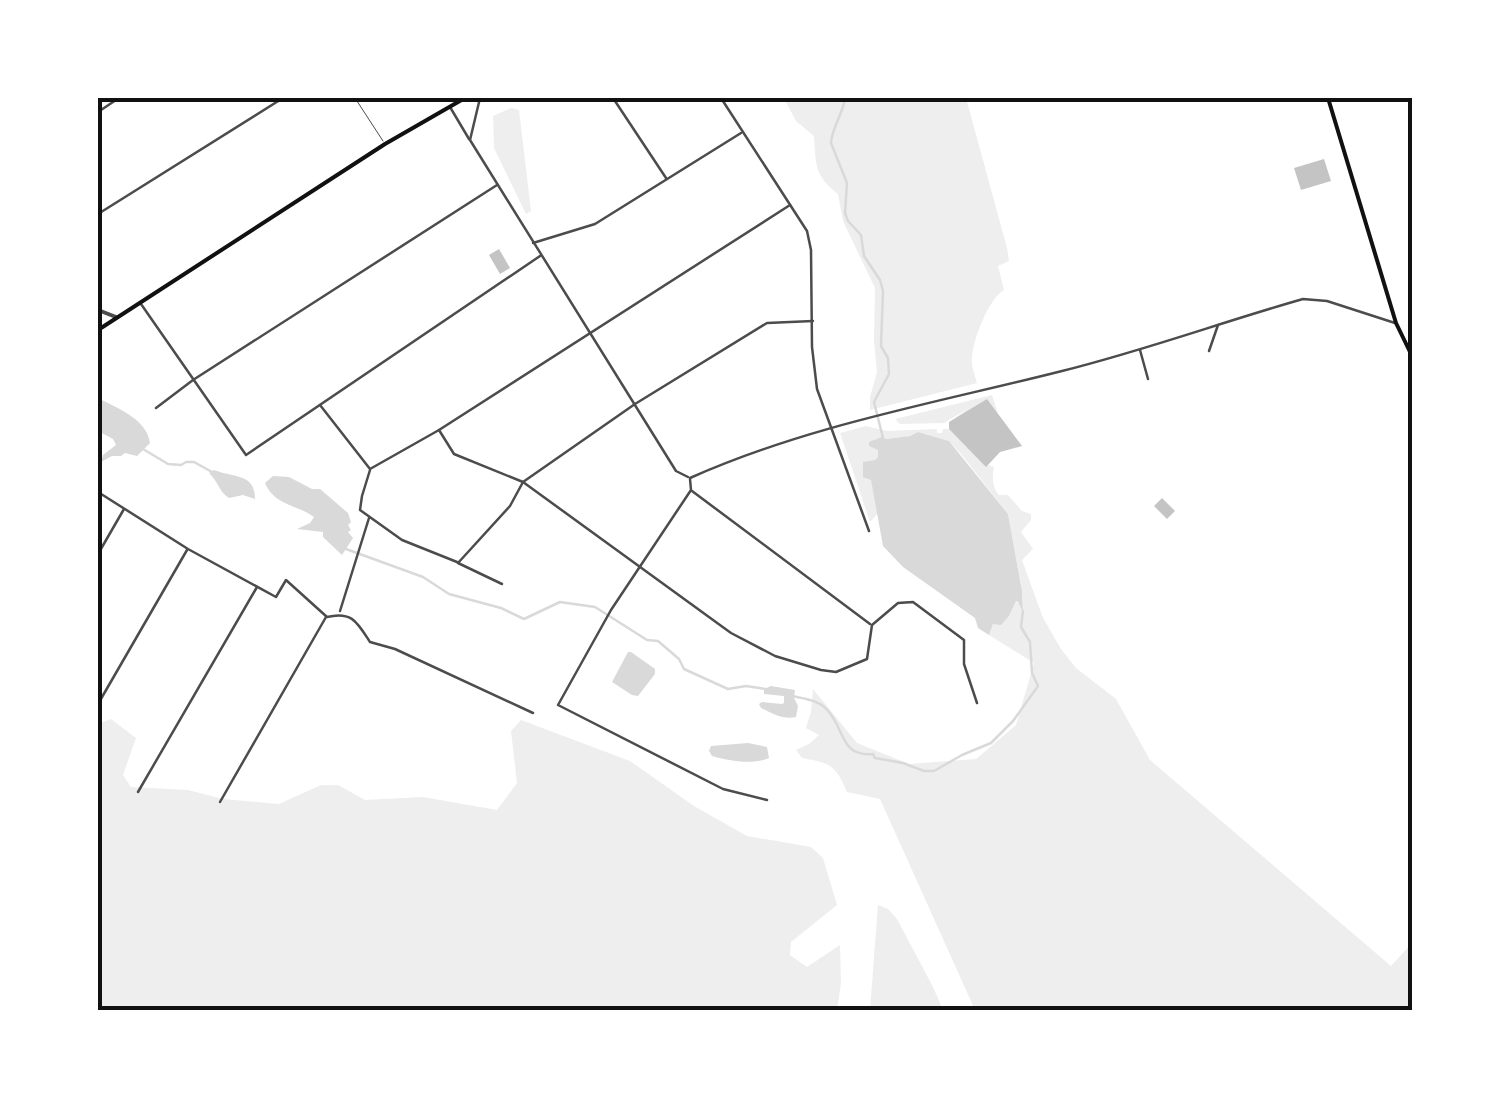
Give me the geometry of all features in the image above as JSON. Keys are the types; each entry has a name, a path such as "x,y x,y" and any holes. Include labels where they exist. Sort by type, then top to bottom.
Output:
{"main road":[{"path":"98,330 385,144 465,98"},
{"path":"1328,98 1396,323 1412,356"}],"street":[{"path":"98,112 119,98"},
{"path":"98,214 283,98"},
{"path":"470,140 480,98"},
{"path":"612,98 667,180"},
{"path":"721,98 807,231 817,389 869,531"},
{"path":"449,106 676,471 690,478 755,451 866,416 1064,370 1303,300 1327,300 1396,323"},
{"path":"532,244 595,224 742,132"},
{"path":"156,408 193,380 497,186"},
{"path":"502,584 402,540 360,510 370,468 440,430 790,205"},
{"path":"140,302 246,455 540,256"},
{"path":"98,310 116,318"},
{"path":"458,563 510,506 523,482 635,404 766,323 813,322"},
{"path":"1209,351 1218,324"},
{"path":"1139,349 1148,378"},
{"path":"320,405 370,468"},
{"path":"440,430 446,444 461,459 523,482 731,632 774,656 836,672 867,659 872,626 898,603 913,602 964,640 964,664 977,702"},
{"path":"690,478 691,490 611,610 558,705 723,789 766,800"},
{"path":"691,490 872,626"},
{"path":"98,492 188,549 276,597 286,580 326,617"},
{"path":"98,554 125,507"},
{"path":"340,614 369,517"},
{"path":"98,704 188,549"},
{"path":"138,792 258,586"},
{"path":"220,802 326,617 340,614 356,620 370,642 395,648 533,713"}],"lane":[{"path":"355,98 385,144"}],"shaded area":[{"path":"784,98 966,98 1009,261 998,266 1004,290 987,311 975,341 972,361 977,383 870,410 877,372 875,288 843,221 838,194 818,169 814,136 796,121"},
{"path":"511,108 519,110 531,211 526,214 494,148 493,116"},
{"path":"992,395 998,414 1022,446 1000,452 988,465 994,467 993,481 999,495 1008,495 1022,511 1031,514 1021,532 1033,549 1022,560 1043,618 1061,649 1076,668 1116,699 1150,760 1391,966 1412,943 1412,1010 975,1010 880,799 847,792 831,767 802,758 796,750 819,735 806,728 813,689 857,743 909,764 976,759 1016,725 1034,663 989,635 993,624 1009,616 1016,601 1023,608 1008,514 949,441 918,432 885,439 878,450 872,477 878,513 870,522 840,433 866,426 887,431 937,429 937,433 949,429 981,461 981,417 955,418 969,408 944,423 900,424 895,419"},
{"path":"98,398 130,415 143,427 150,443 137,456 125,453 101,462 103,455 116,445 98,431"},
{"path":"918,432 949,441 1008,514 1023,612 1016,601 1009,616 1001,625 993,624 989,635 978,628 975,618 903,567 883,546 871,480 863,477 863,462 878,457 878,450 869,442"},
{"path":"214,470 247,481 255,499 243,495 229,498 209,473"},
{"path":"273,476 289,477 320,489 348,513 348,532 353,538 342,555 323,537 323,532 297,529 314,517 269,491 265,483"},
{"path":"628,652 655,669 638,696 612,682"},
{"path":"771,686 795,690 796,717 782,717 761,708 762,702 784,703 784,696 764,694 764,689"},
{"path":"111,719 136,738 123,775 131,787 188,790 223,799 279,804 321,785 338,785 365,800 423,797 497,810 517,783 511,731 521,720 630,761 694,806 747,836 811,847 823,858 837,905 791,942 790,955 807,967 840,945 837,1010 98,1010 98,724"},
{"path":"748,743 767,747 769,758 733,761 712,756 709,751 711,746"},
{"path":"878,905 897,919 943,1010 870,1010"}],"building":[{"path":"1324,159 1331,181 1301,190 1294,168"},
{"path":"499,249 510,268 500,274 489,255"},
{"path":"987,399 1022,446 1000,452 986,467 949,429 949,422"},
{"path":"1162,498 1175,511 1167,519 1154,506"}],"waterway":[{"path":"845,98 831,143 847,183 845,213 861,235 864,256 883,291 881,346 888,358 889,374 874,402 883,438"},
{"path":"143,449 168,464 194,462 212,472"},
{"path":"345,547 423,577 449,594 501,608 524,619 560,602 595,607 647,640 658,641 679,659 684,669 728,689 765,689"},
{"path":"792,696 825,708 855,751 934,771 991,743 1038,686 1032,673 1030,642 1021,627 1023,611"}]}
